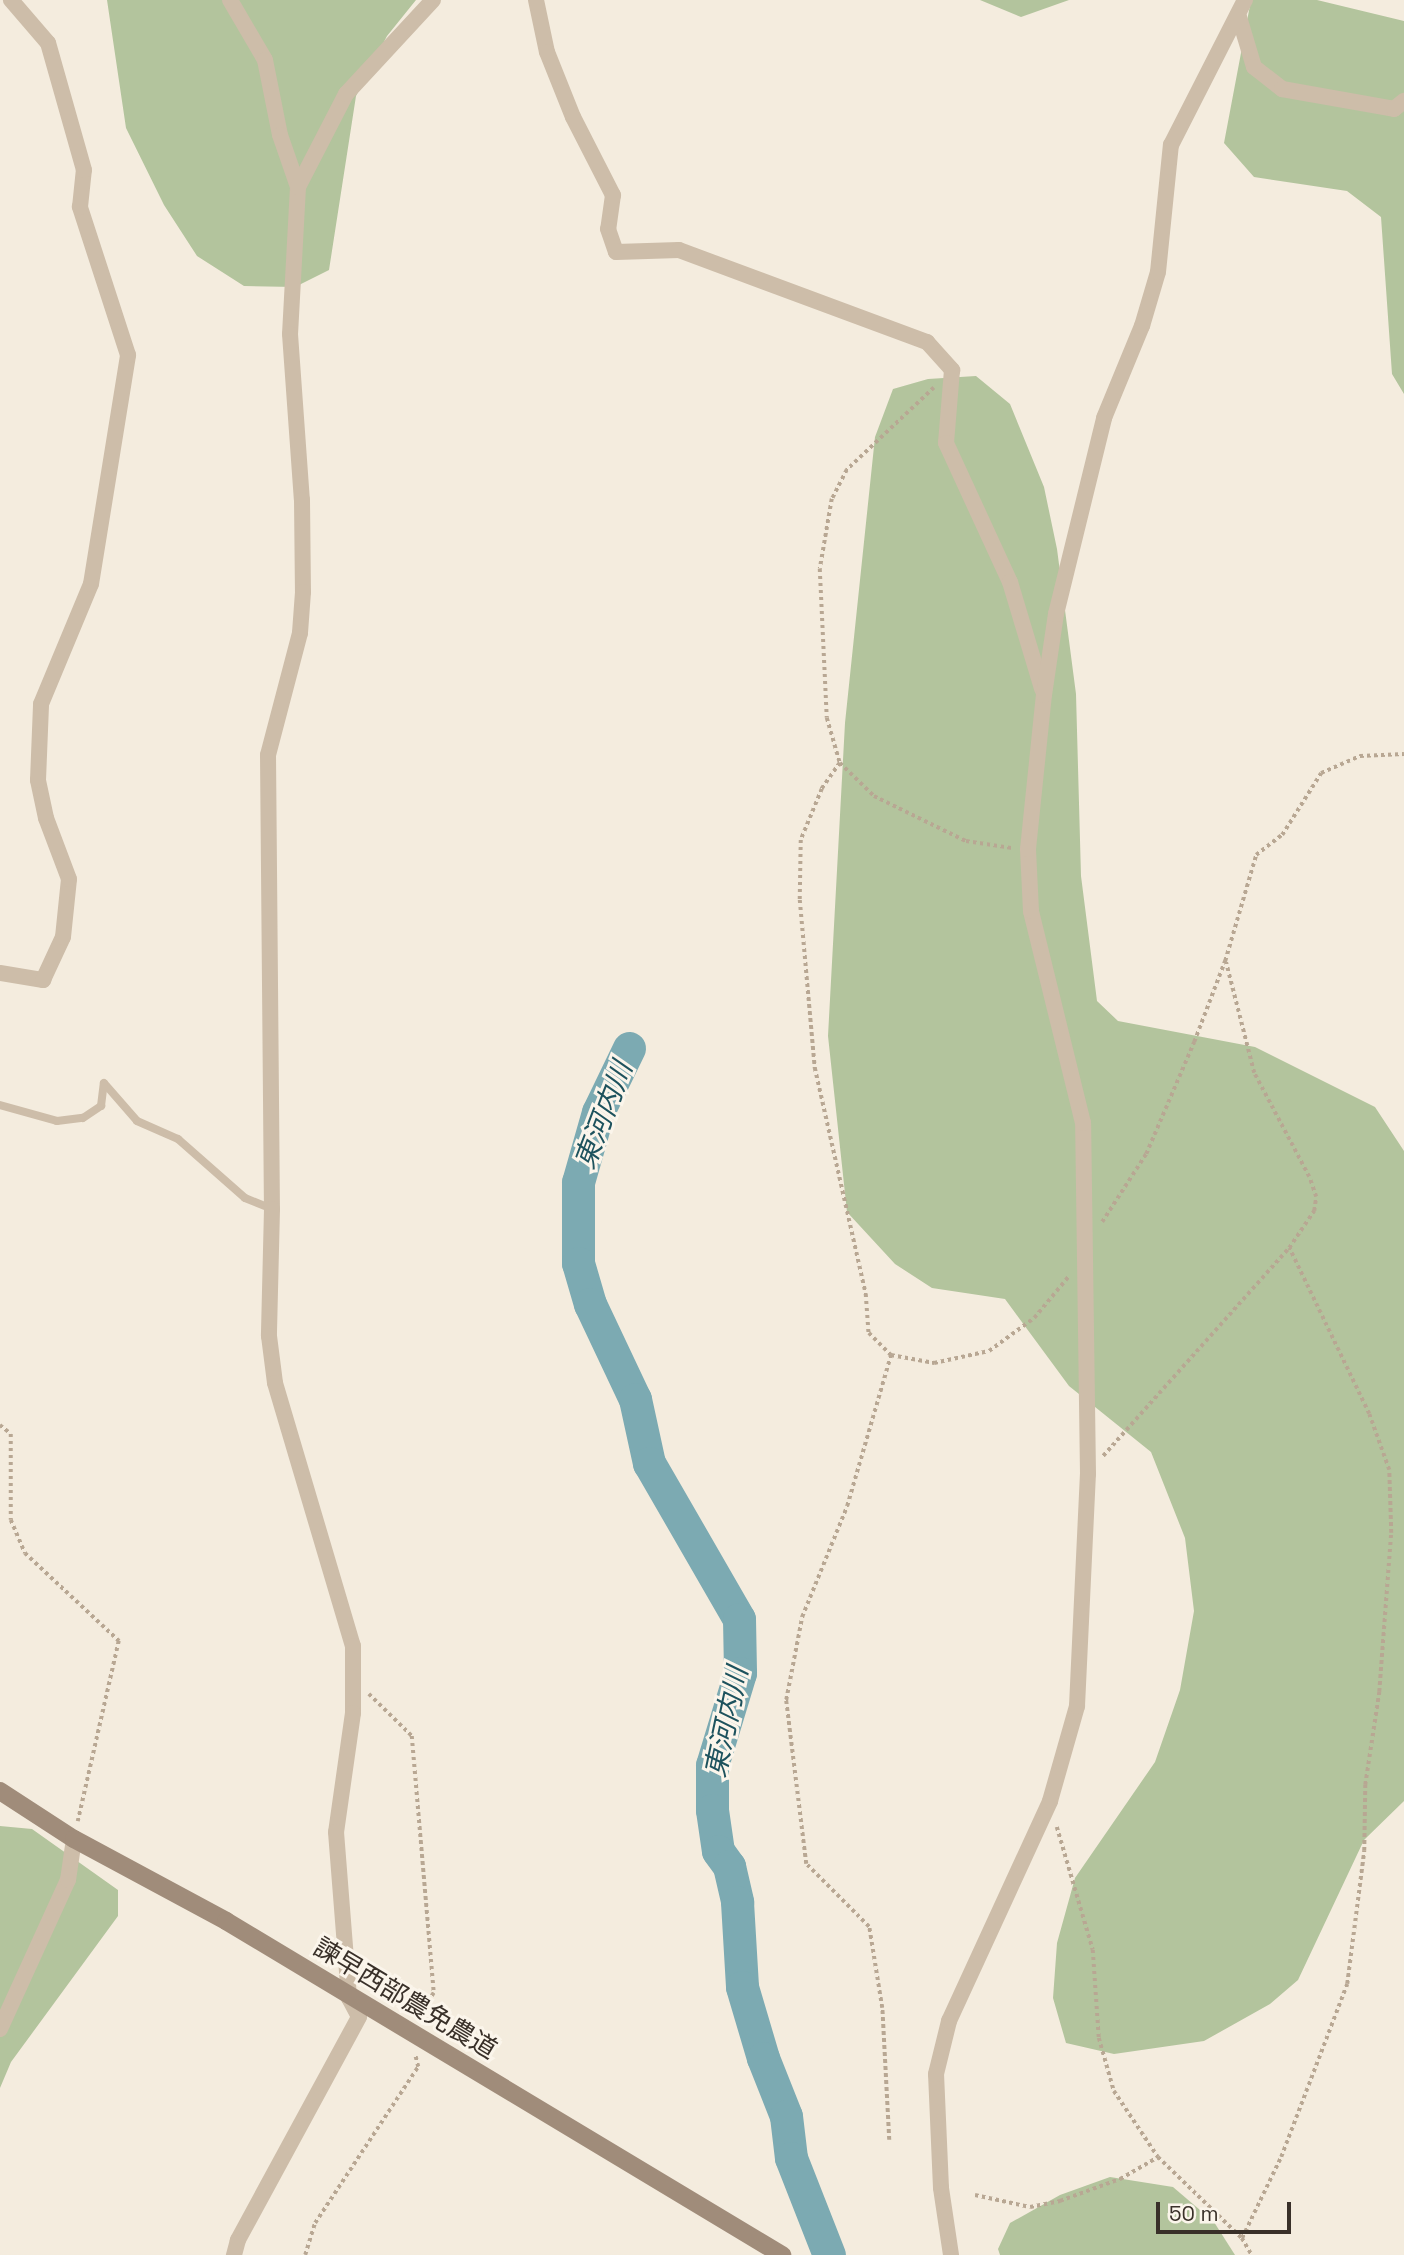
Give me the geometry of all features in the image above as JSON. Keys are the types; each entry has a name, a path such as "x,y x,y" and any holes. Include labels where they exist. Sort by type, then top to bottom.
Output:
{"street":[{"path":"0,973 43,980 63,937 69,879 46,818 38,780 41,704 62,664 92,584 128,355 80,207 84,170 48,43 11,0"},
{"path":"230,0 265,60 280,135 298,187 290,334 302,500 303,592 300,633 268,755 272,1209 269,1336 275,1383 353,1646 356,1681 336,1832 349,1998 359,2017 237,2240 234,2255"},
{"path":"298,187 346,94 433,0"},
{"path":"536,0 547,51 573,117 613,195 608,229 616,252 679,250 927,342 952,370 946,443 1010,582 1044,695"},
{"path":"951,2255 941,2188 936,2074 949,2021 1050,1801 1077,1706 1088,1474 1083,1124 1031,911 1028,849 1044,695 1056,614 1104,418 1142,326 1158,272 1171,145 1239,17 1245,0"},
{"path":"1239,17 1254,67 1282,89 1347,104 1394,109 1404,101"},
{"name":"諫早西部農免農道","path":"0,1791 74,1839 226,1921 349,1998 409,2031 782,2255"},
{"path":"0,2029 68,1880 74,1839"}],"lane":[{"path":"0,1105 57,1121 83,1118 101,1106 104,1083 137,1121 178,1139 245,1198 272,1209"}],"path":[{"path":"952,370 847,470 823,528 822,668 827,718 840,763 874,796 966,841 1028,849"},
{"path":"840,763 822,789 801,840 800,900 815,1068 866,1294 869,1333 891,1355 934,1363 989,1351 1034,1318 1066,1281 1146,1154 1225,961 1256,855 1282,835 1321,773 1360,756 1404,754"},
{"path":"1088,1474 1210,1331 1289,1248 1314,1211 1316,1197 1254,1073 1225,961"},
{"path":"1242,2238 1281,2157 1347,1984 1364,1851 1365,1785 1379,1692 1391,1533 1385,1459 1369,1414 1289,1248"},
{"path":"889,2140 882,2008 869,1927 806,1864 786,1700 802,1617 847,1506 891,1355"},
{"path":"0,1425 10,1434 11,1520 24,1553 119,1641 74,1839"},
{"path":"305,2255 315,2222 418,2067 409,2031 434,1993 412,1736 356,1681"},
{"path":"1050,1801 1093,1950 1099,2038 1114,2091 1158,2157 1242,2238 1252,2255"},
{"path":"975,2196 1030,2207 1060,2202 1120,2179 1158,2157"}],"green space":[{"path":"107,0 416,0 387,36 356,96 329,270 295,287 244,286 197,256 164,205 126,128"},
{"path":"980,0 1069,0 1021,17"},
{"path":"1251,0 1317,0 1404,21 1404,394 1392,374 1381,217 1347,191 1254,177 1224,143"},
{"path":"976,376 1010,404 1044,487 1057,549 1076,694 1081,876 1097,1001 1118,1021 1255,1047 1375,1107 1404,1151 1404,1801 1364,1840 1298,1980 1270,2004 1204,2041 1114,2054 1066,2043 1053,1998 1057,1943 1075,1878 1155,1762 1180,1690 1194,1611 1185,1538 1151,1452 1069,1386 1005,1299 932,1288 895,1264 847,1212 828,1036 845,723 875,437 893,389 928,379"},
{"path":"0,1826 32,1829 118,1890 118,1916 11,2062 0,2088"},
{"path":"1110,2177 1173,2187 1214,2222 1235,2255 1000,2255 998,2249 1010,2223 1060,2195"}],"waterway":[{"name":"東河内川","path":"629,1048 598,1112 578,1182 578,1263 590,1304 635,1399 649,1463 739,1619 740,1673 712,1765 712,1810 718,1851 729,1866 737,1902 742,1987 763,2058 786,2116 791,2158 829,2255"}]}
